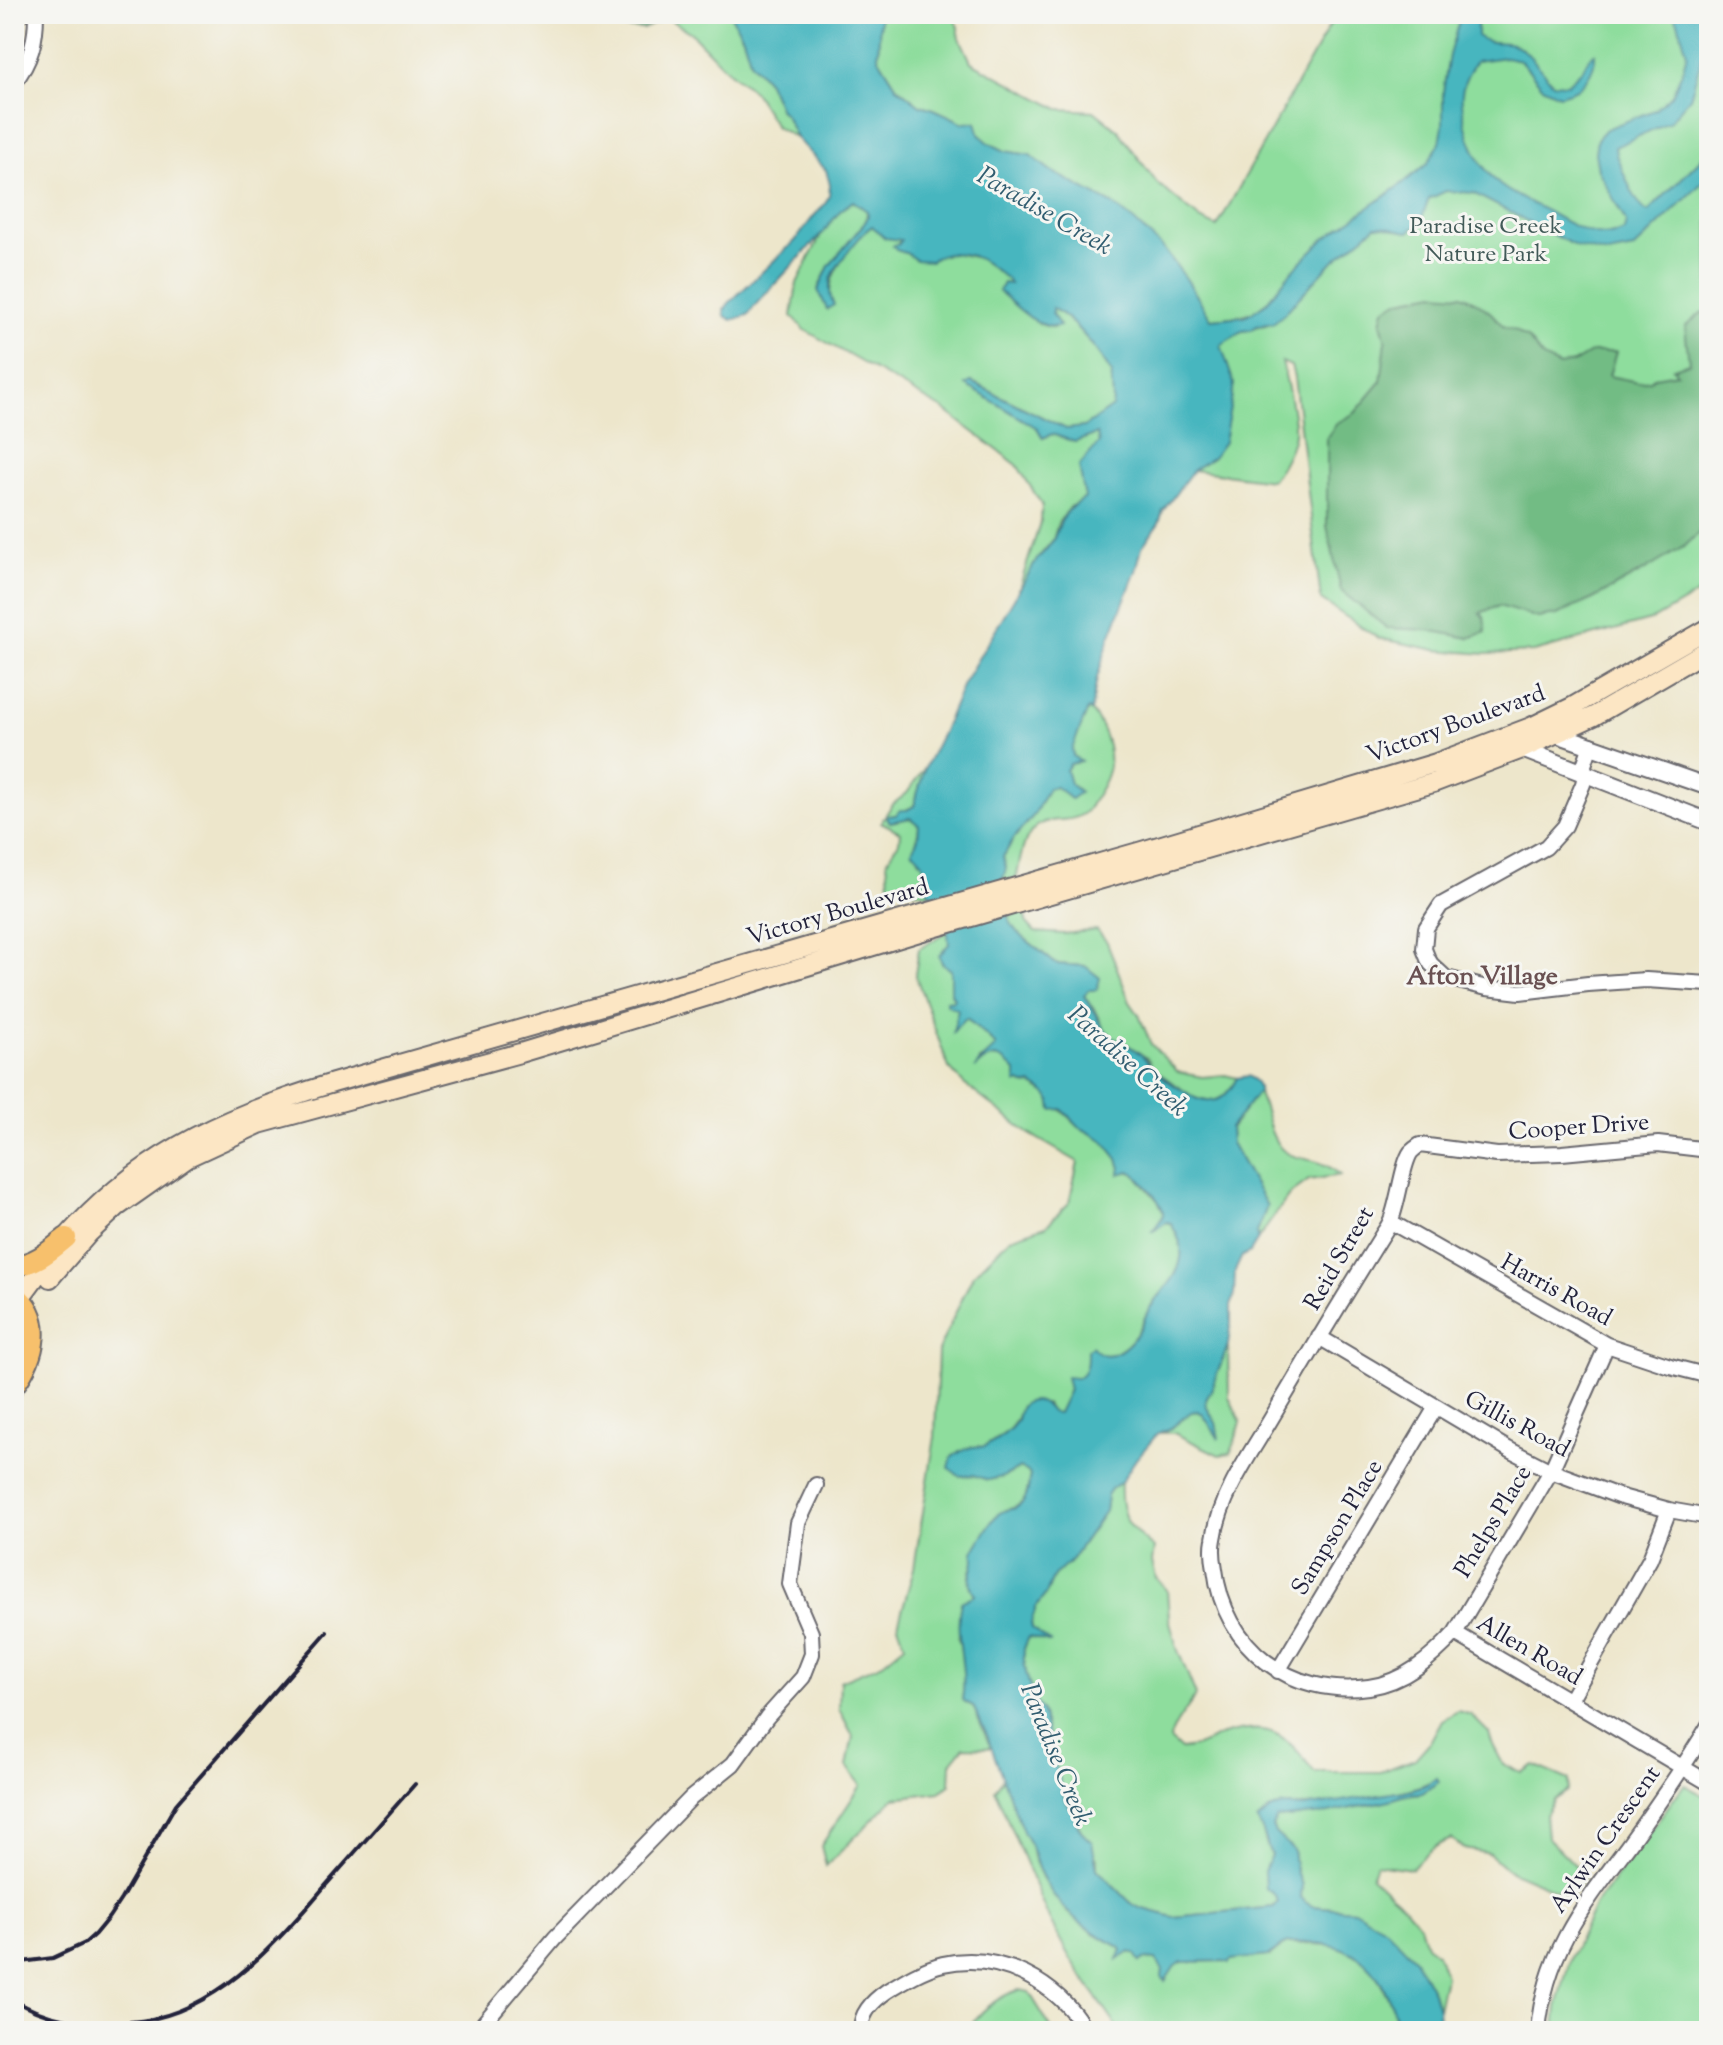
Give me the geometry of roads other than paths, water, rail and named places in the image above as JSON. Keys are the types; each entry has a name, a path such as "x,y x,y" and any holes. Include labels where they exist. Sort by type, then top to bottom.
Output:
{"main road":[{"name":"Victory Boulevard","path":"1038,889 1422,768 1507,737 1616,683 1709,628"},
{"name":"Victory Boulevard","path":"19,1302 66,1238 98,1204 170,1149 195,1145 259,1124 520,1053 919,923 1433,783 1558,733 1635,694 1709,649"},
{"name":"Victory Boulevard","path":"19,1302 101,1221 195,1145"},
{"path":"14,1266 39,1259 66,1238"},
{"path":"14,1385 31,1354 34,1333 31,1315 19,1302"},
{"path":"14,1339 23,1342 31,1354"}],"street":[{"path":"14,82 30,58 36,14"},
{"path":"1531,727 1558,733 1709,787"},
{"path":"1507,737 1522,749 1709,822"},
{"path":"1591,745 1578,797 1565,826 1546,847 1441,905 1426,928 1424,949 1431,964 1446,978 1462,984 1520,992 1646,980 1709,984"},
{"name":"Cooper Drive","path":"1452,1148 1497,1155 1562,1153 1658,1144 1709,1150"},
{"name":"Reid Street","path":"1319,1337 1391,1222 1409,1154 1420,1145 1452,1148"},
{"name":"Harris Road","path":"1391,1222 1607,1345 1709,1376"},
{"path":"14,1324 19,1302"},
{"name":"Gillis Road","path":"1319,1337 1508,1449 1551,1471 1618,1496 1709,1517"},
{"name":"Allen Road","path":"1319,1337 1235,1480 1218,1520 1214,1539 1216,1579 1226,1613 1241,1637 1258,1656 1278,1671 1308,1683 1327,1687 1372,1687 1418,1668 1455,1633 1709,1783"},
{"name":"Phelps Place","path":"1455,1633 1551,1471 1607,1345"},
{"name":"Sampson Place","path":"1278,1671 1436,1407"},
{"path":"477,2031 555,1938 691,1798 733,1764 767,1717 803,1677 812,1654 811,1633 790,1584 798,1523 816,1485"},
{"path":"1570,1700 1650,1559 1669,1510"},
{"name":"Aylwin Crescent","path":"1538,2031 1547,1982 1568,1929 1684,1768 1709,1725"},
{"path":"862,2031 863,2017 882,1995 929,1969 963,1961 998,1964 1036,1979 1072,2009 1086,2031"}],"water":[{"name":"Paradise Creek","path":"730,14 880,14 878,57 897,87 920,105 964,123 976,122 980,135 989,143 1005,151 1030,155 1051,171 1112,204 1163,248 1211,319 1245,316 1265,304 1324,239 1427,164 1440,143 1449,55 1461,14 1480,14 1477,36 1520,48 1553,83 1567,84 1595,53 1593,68 1585,81 1576,89 1559,95 1544,88 1520,60 1506,57 1476,61 1463,86 1463,113 1478,158 1500,185 1585,231 1604,235 1624,231 1626,222 1598,170 1595,153 1597,139 1606,129 1655,110 1672,95 1687,53 1673,14 1697,14 1709,19 1709,46 1704,49 1690,98 1669,122 1615,147 1634,194 1648,212 1709,151 1709,176 1634,249 1608,254 1575,246 1473,193 1446,191 1429,199 1420,223 1409,232 1376,226 1330,264 1273,323 1242,331 1221,345 1234,384 1224,442 1213,457 1193,470 1142,547 1097,678 1091,711 1088,709 1072,749 1073,756 1081,762 1070,764 1066,770 1070,784 1080,792 1071,799 1056,787 1048,788 1034,815 1014,838 1003,857 1006,868 1002,882 1010,923 1056,964 1085,966 1100,978 1097,990 1088,990 1084,996 1108,1033 1138,1052 1162,1076 1195,1098 1209,1101 1220,1098 1230,1090 1237,1078 1248,1076 1256,1082 1258,1092 1230,1128 1231,1143 1267,1206 1257,1232 1258,1239 1250,1252 1242,1256 1235,1271 1228,1345 1206,1400 1219,1439 1202,1413 1197,1411 1158,1433 1121,1482 1111,1489 1105,1511 1069,1563 1054,1575 1036,1608 1032,1629 1052,1643 1029,1637 1024,1649 1026,1673 1042,1712 1065,1800 1082,1832 1092,1842 1097,1869 1131,1903 1173,1917 1274,1907 1278,1902 1276,1897 1265,1889 1264,1871 1271,1855 1257,1821 1271,1809 1304,1807 1404,1791 1437,1778 1439,1782 1422,1793 1324,1814 1277,1819 1272,1827 1293,1850 1296,1872 1302,1885 1301,1896 1305,1902 1312,1906 1354,1910 1386,1929 1415,1959 1433,1992 1440,2031 1399,2031 1388,1998 1372,1970 1361,1959 1331,1945 1288,1943 1267,1956 1231,1960 1229,1963 1182,1962 1175,1966 1165,1981 1163,1970 1156,1960 1144,1959 1140,1962 1130,1952 1118,1960 1122,1950 1120,1947 1074,1918 1048,1887 1024,1834 985,1731 973,1706 962,1700 959,1615 961,1602 975,1595 970,1583 973,1552 997,1515 1023,1502 1030,1475 1020,1468 1003,1477 988,1480 973,1475 959,1476 949,1468 952,1457 967,1449 984,1447 1001,1436 1016,1422 1020,1408 1027,1402 1039,1402 1051,1412 1058,1413 1069,1390 1066,1377 1077,1378 1083,1372 1087,1350 1092,1346 1105,1355 1112,1354 1125,1347 1136,1335 1148,1311 1176,1273 1181,1248 1171,1223 1166,1222 1152,1232 1163,1214 1160,1204 1135,1174 1130,1171 1119,1174 1118,1159 1103,1140 1079,1127 1062,1109 1052,1110 1048,1096 1032,1084 1016,1084 1016,1071 1006,1061 996,1057 986,1059 975,1069 996,1046 967,1018 953,1032 958,1010 946,1004 946,1000 952,1001 954,998 951,993 951,970 939,956 949,944 944,914 928,890 922,862 912,851 918,838 919,825 910,818 890,822 886,816 896,815 900,810 914,806 925,767 963,684 1038,558 1053,541 1065,515 1085,498 1079,466 1099,443 1097,434 1075,442 1052,434 1043,438 1037,428 966,385 971,382 1066,429 1084,427 1112,407 1112,374 1086,337 1061,313 1052,308 1052,314 1060,326 1052,327 1027,316 1012,303 999,291 1003,283 1010,284 1007,279 984,262 955,253 941,255 931,261 916,260 893,246 901,240 885,238 872,226 833,273 830,289 834,305 827,309 818,290 829,266 868,215 853,201 840,211 748,315 732,320 725,316 724,310 730,302 795,241 825,204 830,184 826,170 796,138 768,82 751,63 743,37"}],"railway":[{"path":"14,1963 53,1958 85,1943 95,1934 121,1899 176,1804 327,1632"},
{"path":"14,2000 49,2016 101,2023 151,2019 182,2010 206,1998 229,1983 271,1946 415,1784"}],"district":[{"name":"Afton Village","path":"1482,977"}],"park label":[{"name":"Paradise Creek Nature Park","path":"1486,241"}]}
